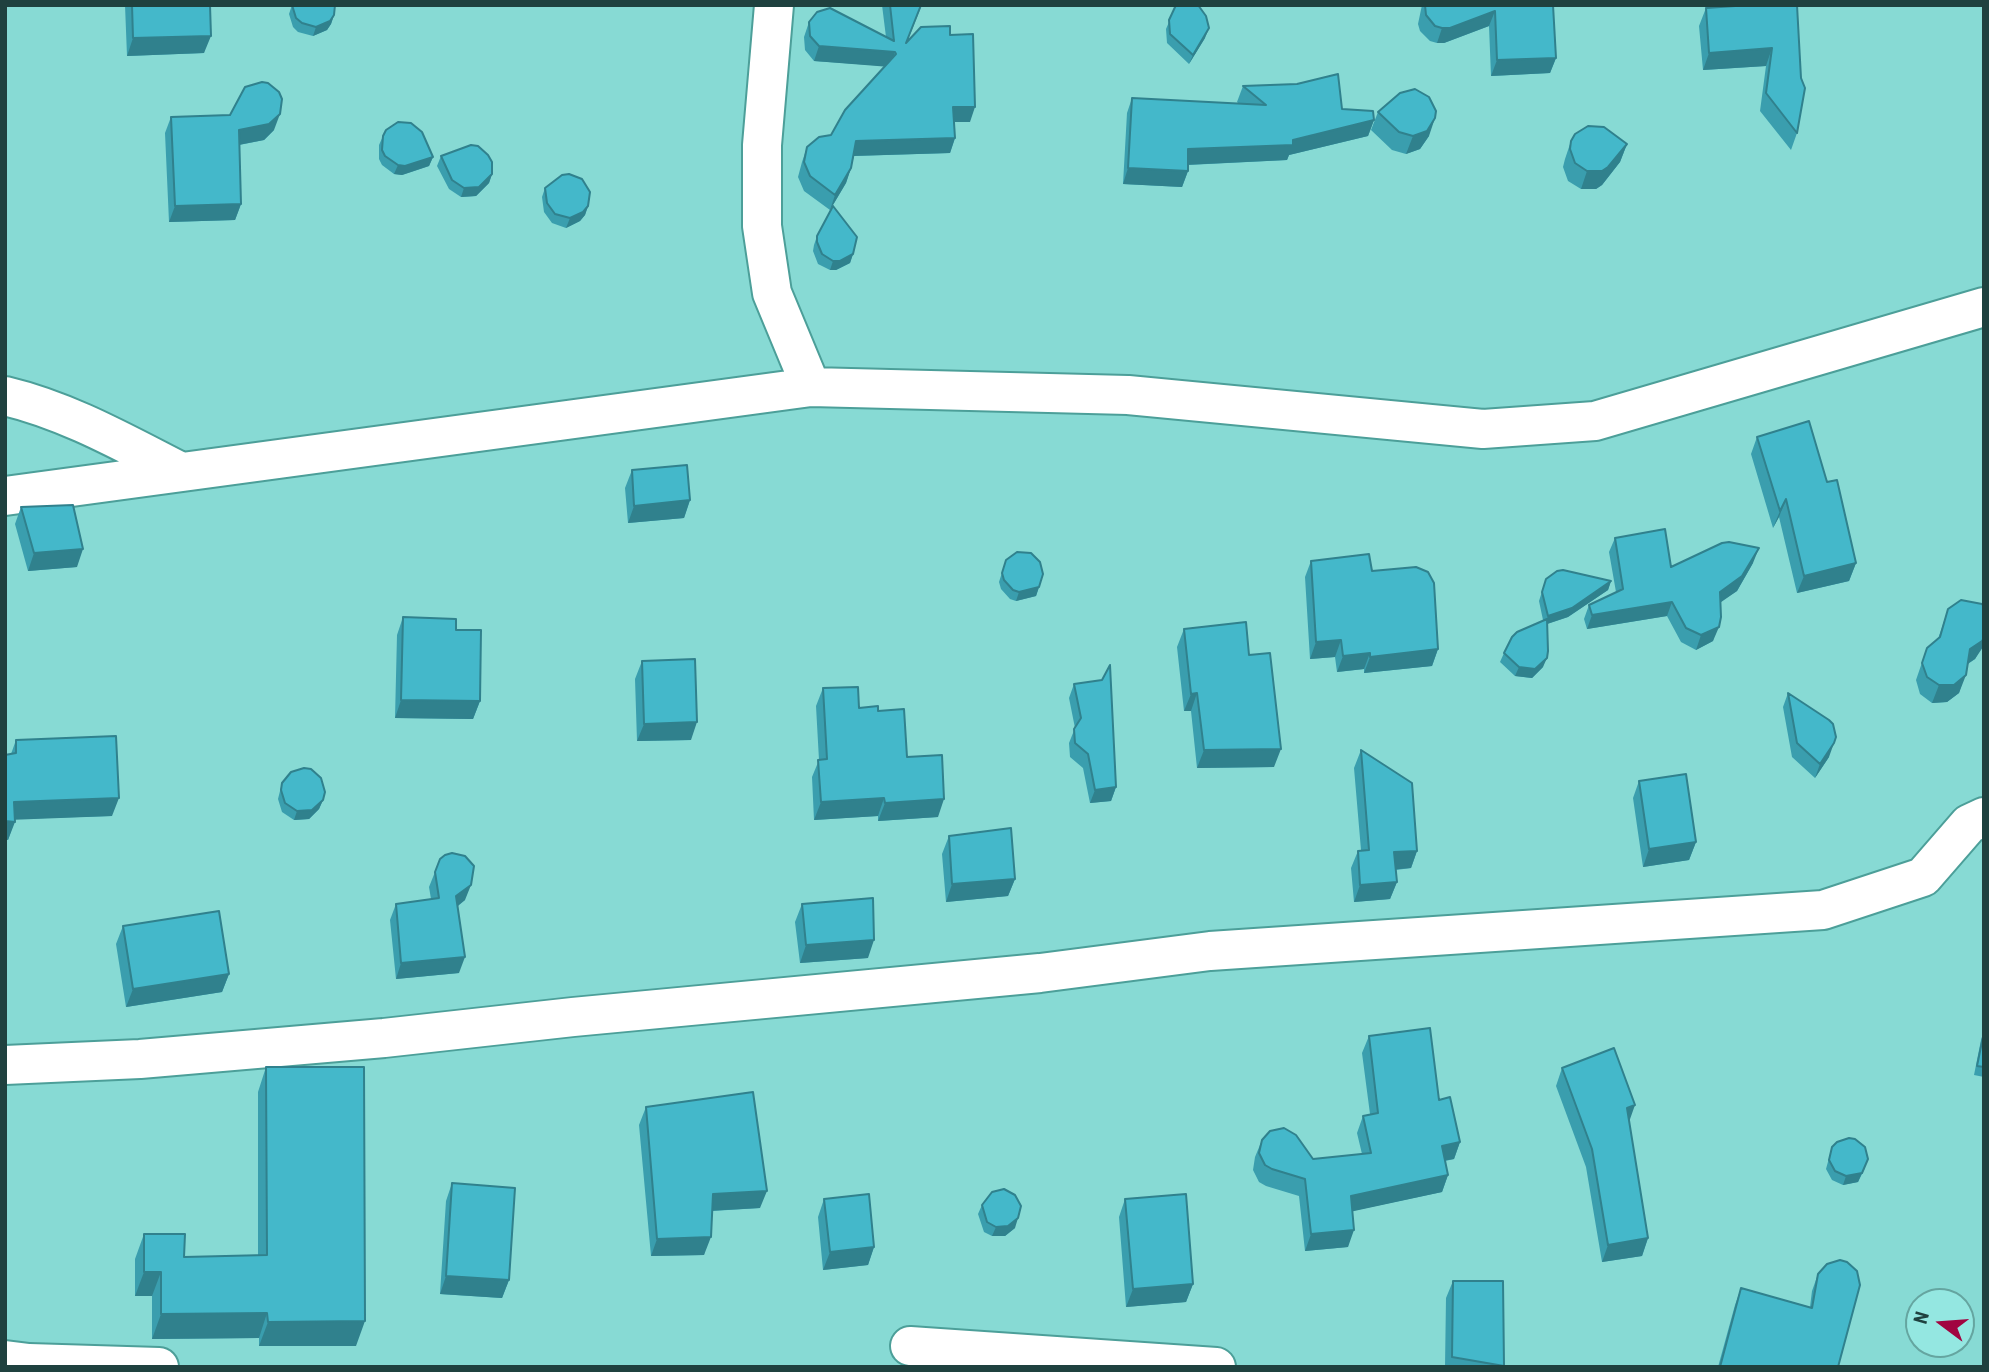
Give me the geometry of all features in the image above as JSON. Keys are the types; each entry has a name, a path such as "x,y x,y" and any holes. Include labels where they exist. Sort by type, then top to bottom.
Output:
{"street":[{"path":"774,5 762,145 762,226 772,293 811,387"},
{"path":"5,496 811,387 1128,395 1483,429 1595,421 1984,307"},
{"path":"5,396 41,404 181,472"},
{"path":"5,1065 140,1059 384,1038 573,1017 1040,973 1210,951 1823,910 1923,877 1969,824 1984,817"},
{"path":"910,1346 1216,1367"},
{"path":"5,1360 159,1367"}],"building":[{"path":"132,5 210,5 211,36 133,38"},
{"path":"292,5 335,5 334,15 330,21 316,27 296,18"},
{"path":"890,5 921,5 906,43 921,27 950,26 950,35 973,34 975,107 953,107 955,138 856,141 851,168 835,195 810,176 804,162 807,147 819,137 831,135 845,110 896,54 819,46 810,36 809,22 817,12 830,8 894,41"},
{"path":"1176,5 1198,5 1206,16 1209,28 1193,55 1170,34 1169,20"},
{"path":"1425,5 1553,5 1556,58 1497,60 1495,11 1450,28 1442,28 1435,26 1426,15"},
{"path":"1797,5 1801,78 1805,88 1797,133 1766,93 1772,48 1709,53 1706,8"},
{"path":"1338,74 1342,109 1373,111 1374,120 1293,140 1293,145 1188,149 1188,171 1128,168 1132,98 1266,105 1243,86 1297,84"},
{"path":"268,83 279,92 282,99 280,114 269,124 239,130 241,204 175,206 171,117 230,115 245,87"},
{"path":"1415,89 1429,97 1436,111 1427,131 1413,136 1399,132 1378,112 1400,93"},
{"path":"398,122 411,123 422,132 433,157 405,166 398,165 385,156 382,150 383,136 386,130"},
{"path":"1588,126 1604,127 1627,144 1602,171 1587,171 1575,163 1570,149 1575,134"},
{"path":"471,145 478,146 488,155 492,162 492,174 479,187 464,188 452,180 441,156"},
{"path":"569,174 582,179 590,192 588,206 583,212 570,218 555,214 547,203 545,188 562,175"},
{"path":"833,206 857,237 853,254 840,261 833,261 822,254 817,242 817,236"},
{"path":"1809,421 1827,482 1837,480 1856,563 1804,576 1786,499 1780,511 1757,437"},
{"path":"687,465 690,500 634,506 632,470"},
{"path":"73,505 83,549 34,553 21,507"},
{"path":"1665,529 1671,567 1722,543 1759,548 1742,576 1720,592 1719,627 1701,635 1686,628 1672,602 1592,615 1589,605 1623,589 1615,538"},
{"path":"1017,552 1031,553 1040,562 1043,574 1039,587 1019,592 1013,590 1004,580 1002,573 1006,560"},
{"path":"1369,554 1372,571 1416,567 1428,572 1434,583 1438,649 1370,657 1370,653 1343,656 1341,640 1316,642 1311,561"},
{"path":"1563,570 1611,581 1572,608 1548,616 1542,592 1546,579"},
{"path":"1961,600 1982,604 1984,607 1984,638 1970,649 1966,675 1954,685 1939,685 1927,677 1922,663 1927,648 1940,637 1948,609"},
{"path":"403,617 456,619 456,630 481,630 480,701 401,700"},
{"path":"1547,619 1547,658 1535,669 1519,667 1504,653 1512,637 1517,632"},
{"path":"1246,622 1249,655 1270,653 1281,749 1204,750 1197,693 1191,694 1184,629"},
{"path":"695,659 697,722 644,724 642,661"},
{"path":"1110,665 1116,787 1095,790 1088,754 1075,743 1074,729 1081,718 1074,684 1102,680"},
{"path":"858,687 859,708 878,706 878,711 904,709 907,757 942,755 944,799 885,803 884,798 821,802 818,760 827,759 823,688"},
{"path":"1788,693 1833,724 1836,737 1820,764 1797,743"},
{"path":"116,736 119,798 14,802 15,822 5,821 5,755 16,753 16,740"},
{"path":"1361,750 1412,783 1417,851 1394,852 1397,882 1360,885 1358,851 1369,850"},
{"path":"311,769 321,778 325,792 323,800 312,810 297,811 285,803 282,783 291,772"},
{"path":"1686,774 1696,842 1649,849 1639,781"},
{"path":"1011,828 1015,879 952,884 949,836"},
{"path":"452,853 465,856 474,866 471,885 456,896 465,957 401,963 396,904 439,898 435,872 440,859"},
{"path":"873,898 874,940 806,945 802,904"},
{"path":"219,911 229,974 133,989 123,926"},
{"path":"1430,1028 1439,1100 1450,1097 1460,1142 1442,1146 1448,1175 1351,1196 1354,1230 1311,1234 1305,1179 1265,1165 1259,1153 1262,1140 1270,1131 1284,1128 1296,1135 1313,1159 1371,1153 1363,1116 1378,1113 1369,1036"},
{"path":"1984,1032 1984,1067 1977,1066"},
{"path":"1614,1048 1635,1105 1627,1108 1648,1238 1608,1245 1592,1149 1562,1068"},
{"path":"266,1067 364,1067 365,1321 268,1322 267,1313 161,1314 161,1272 144,1272 144,1234 185,1234 184,1257 267,1255"},
{"path":"753,1092 767,1191 713,1194 711,1237 657,1239 646,1107"},
{"path":"1849,1138 1865,1147 1868,1159 1862,1173 1846,1176 1835,1171 1829,1160 1832,1147"},
{"path":"452,1183 515,1188 509,1280 446,1276"},
{"path":"1004,1189 1015,1195 1021,1206 1018,1218 1008,1226 996,1227 987,1222 982,1205 992,1192"},
{"path":"869,1194 874,1247 830,1252 824,1199"},
{"path":"1186,1194 1193,1284 1133,1289 1125,1199"},
{"path":"1840,1260 1847,1262 1857,1271 1860,1285 1838,1367 1720,1367 1741,1288 1812,1308 1818,1274 1827,1264"},
{"path":"1453,1281 1503,1281 1504,1366 1452,1357"}]}
